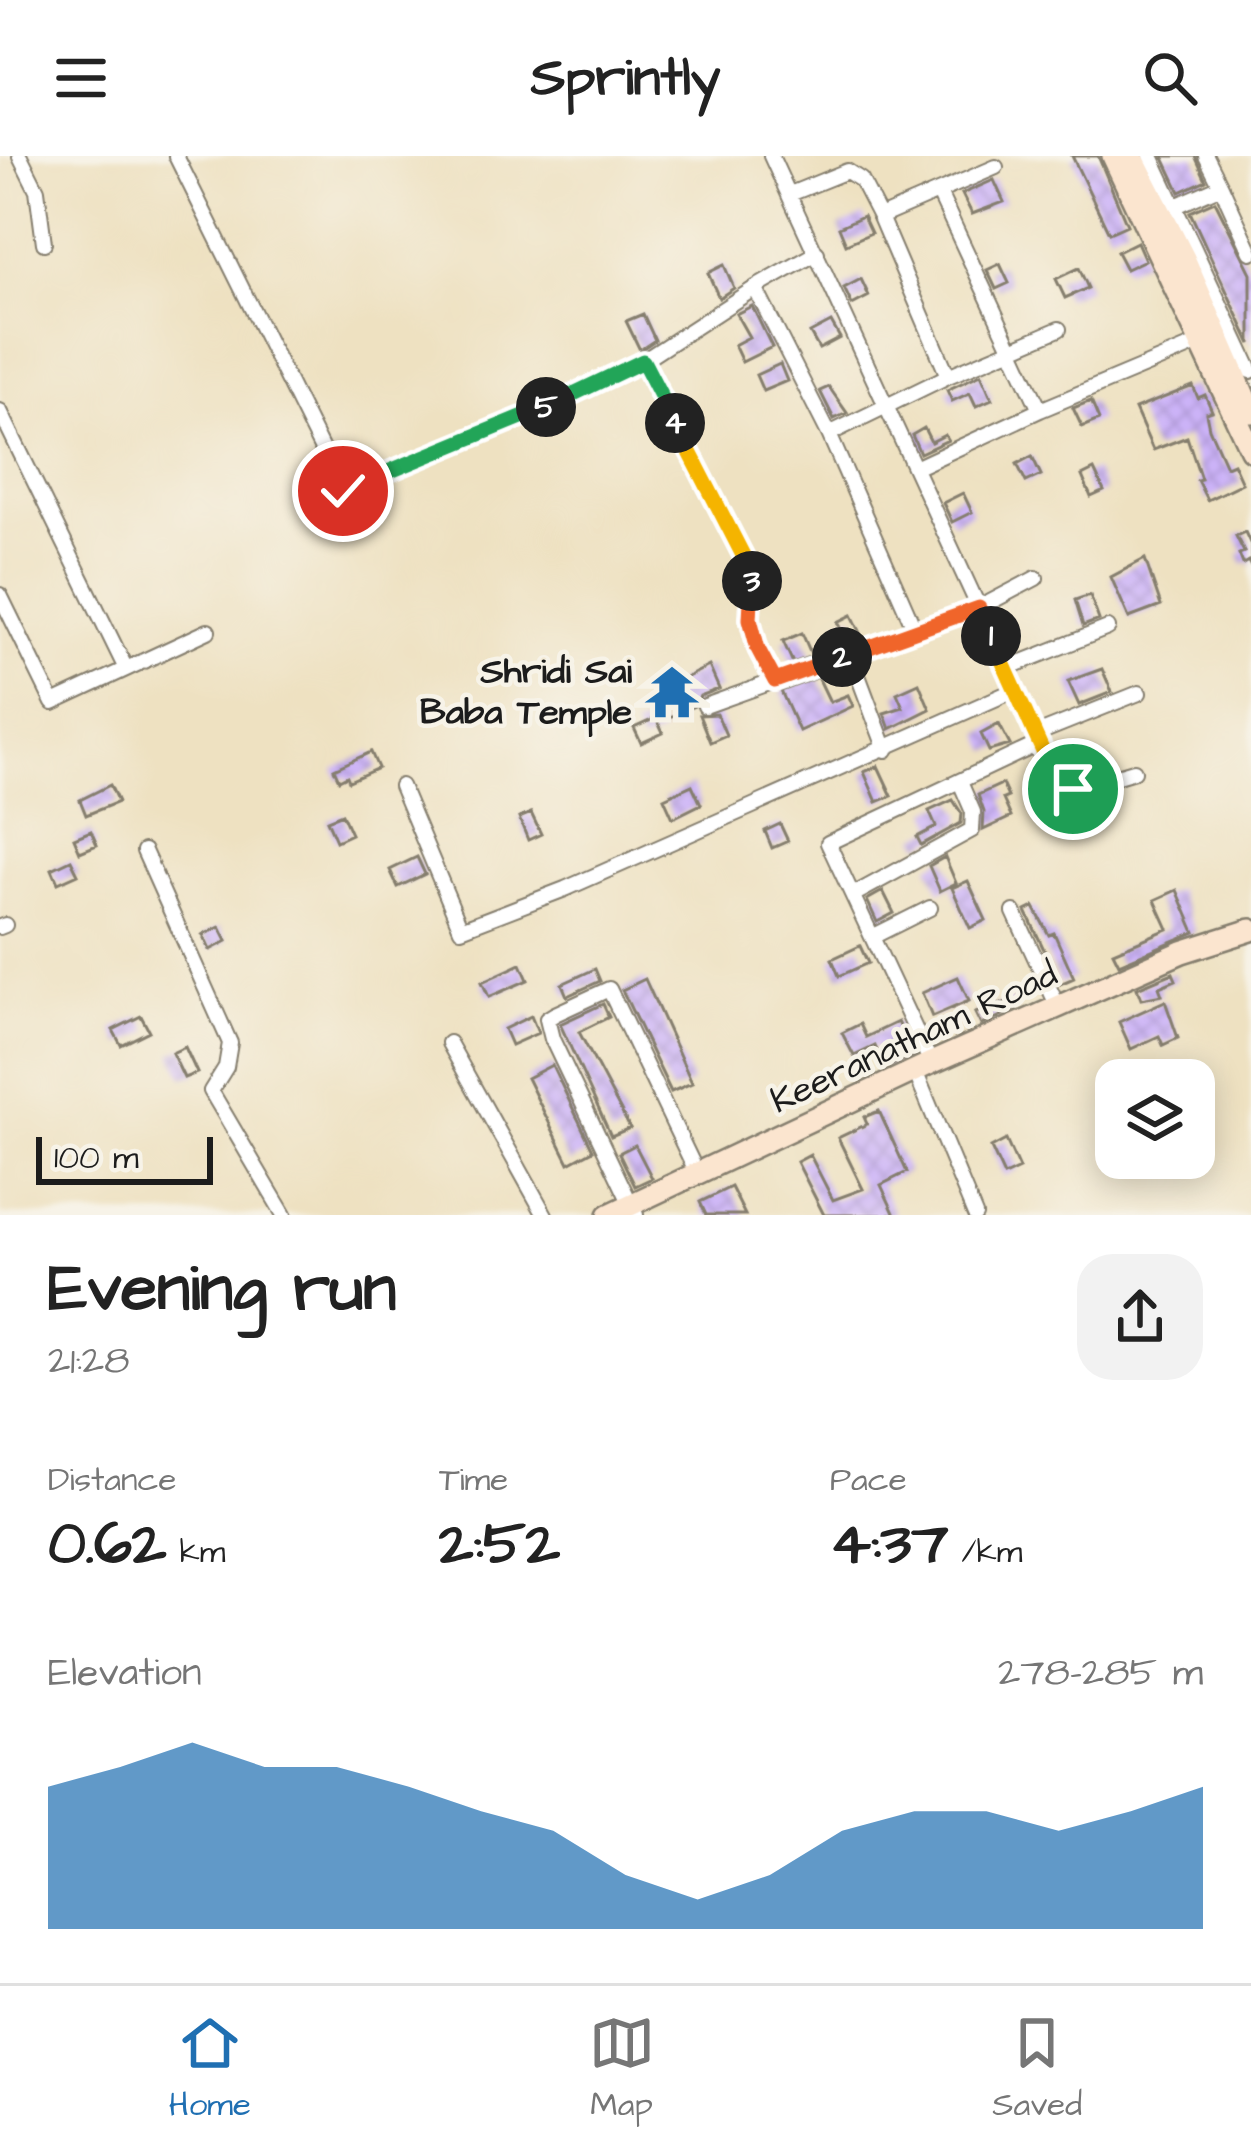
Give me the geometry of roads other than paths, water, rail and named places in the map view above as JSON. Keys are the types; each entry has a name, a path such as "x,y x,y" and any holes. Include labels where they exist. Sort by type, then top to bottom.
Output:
{"street":[{"path":"20,156 38,190 44,243"},
{"path":"176,156 343,491 521,418 643,361 817,253"},
{"path":"771,156 1054,776 1073,789 1134,771"},
{"path":"1114,156 1251,450"},
{"path":"1132,156 1168,209 1251,371"},
{"path":"1151,156 1251,412"},
{"path":"1206,156 1251,252"},
{"path":"880,217 995,166"},
{"path":"790,194 847,171 860,180 948,376"},
{"path":"1168,209 1220,186"},
{"path":"939,193 1040,410"},
{"path":"755,288 829,434 915,630"},
{"path":"829,434 1059,329"},
{"path":"915,468 1202,342"},
{"path":"643,361 748,565 754,588 750,619 758,649 775,681"},
{"path":"0,411 126,669"},
{"path":"705,706 979,608 1036,578"},
{"path":"0,595 53,703 208,631"},
{"path":"1005,669 1108,628"},
{"path":"850,654 886,749"},
{"path":"400,786 461,929 524,907 1015,690"},
{"path":"975,1215 872,937 828,843 1139,693"},
{"path":"853,895 972,830 973,812 960,782"},
{"path":"144,851 230,1043 226,1067 211,1091 284,1215"},
{"path":"872,937 930,908"},
{"path":"1014,912 1058,1007"},
{"name":"Keeranatham Road","path":"609,1215 633,1209 923,1067 1058,1007 1182,952 1251,930"},
{"path":"633,1209 579,1099 547,1019 609,989 698,1175"},
{"path":"449,1043 545,1215"}],"place":[{"name":"Shridi Sai Baba Temple","path":"672,692"}]}
